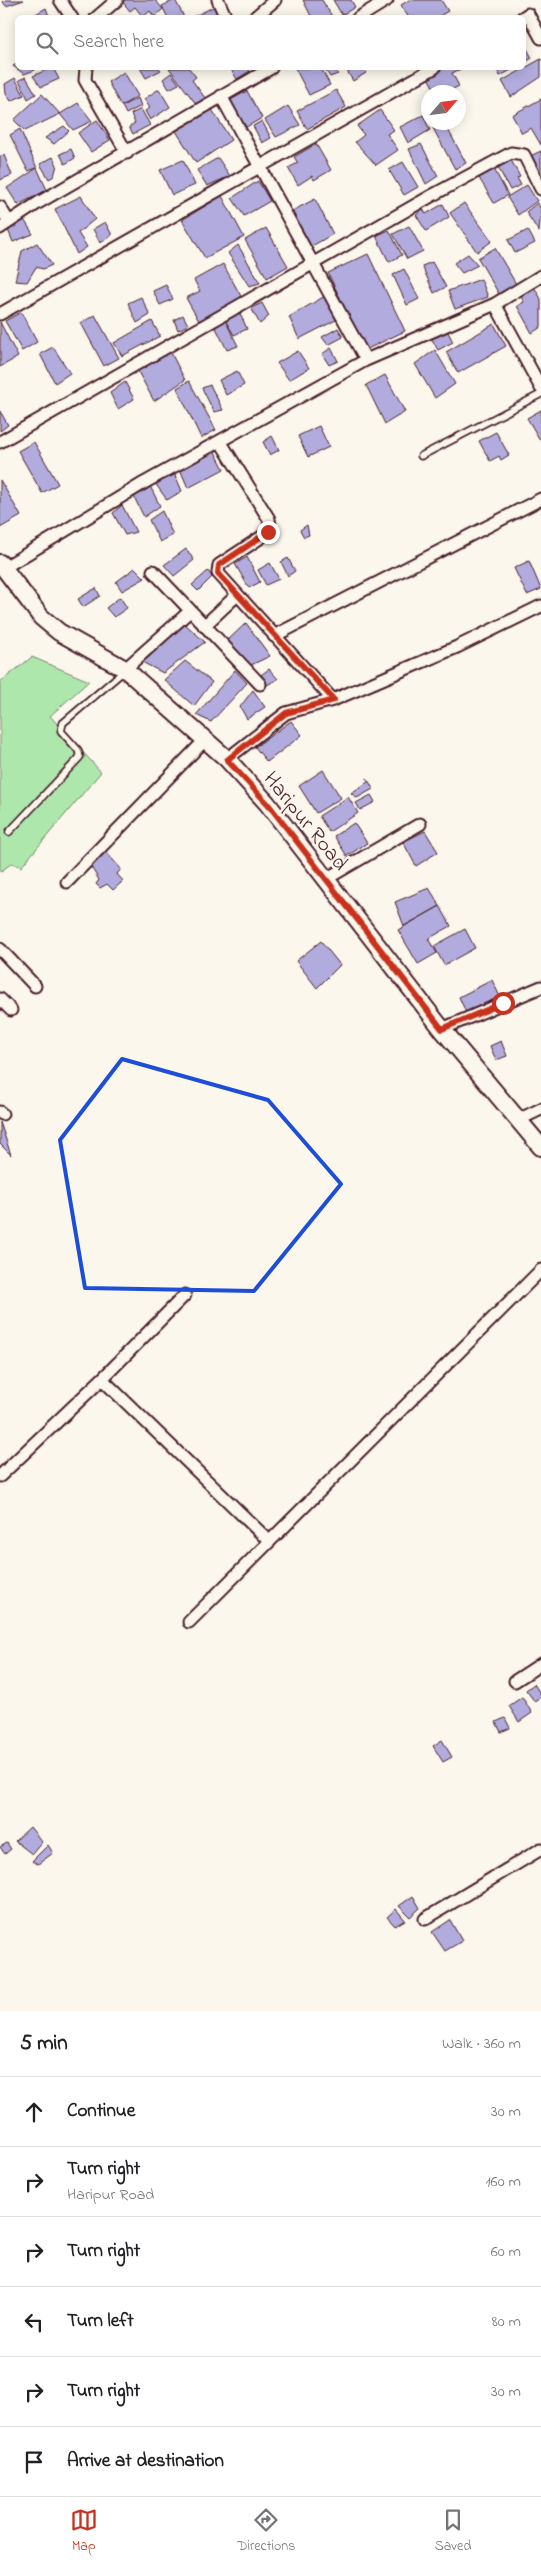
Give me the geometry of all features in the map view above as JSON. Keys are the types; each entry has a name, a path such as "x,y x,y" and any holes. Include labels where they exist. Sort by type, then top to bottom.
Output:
{"street":[{"path":"60,0 70,15"},
{"path":"100,15 117,0"},
{"path":"218,0 225,15"},
{"path":"258,15 275,0"},
{"path":"363,15 387,0"},
{"path":"526,15 528,14 541,38"},
{"path":"86,70 85,80 127,153"},
{"path":"0,207 5,225 221,96 260,70"},
{"path":"0,314 430,70"},
{"path":"221,96 241,130 258,167 323,280 366,360"},
{"path":"0,442 433,195 511,153 524,155 541,189"},
{"path":"2,565 144,483 366,360 495,304 541,276"},
{"path":"495,304 541,388"},
{"path":"220,441 269,519 270,526 263,536 218,567 218,573 236,596 334,700"},
{"path":"274,636 541,499"},
{"name":"Haripur Road","path":"2,565 41,617 59,632 125,669 227,760 268,804 442,1029 541,1147"},
{"path":"153,571 260,684"},
{"path":"204,626 236,596"},
{"path":"227,760 286,713 334,700 457,647 541,606"},
{"path":"125,669 190,611"},
{"path":"67,882 205,740"},
{"path":"326,879 420,824"},
{"path":"0,949 35,986"},
{"path":"442,1029 541,987"},
{"path":"0,999 11,1010"},
{"path":"518,1120 541,1109"},
{"path":"188,1622 268,1540 541,1270"},
{"path":"0,1476 102,1379 185,1294"},
{"path":"102,1379 268,1540"},
{"path":"515,1681 541,1664"},
{"path":"425,1919 541,1849"}],"lane":[{"path":"421,456 541,394"},
{"path":"9,832 80,757 78,750 61,731 63,723 125,669"}],"highlighted area":[{"path":"122,1059 268,1100 341,1184 254,1291 85,1288 60,1140"}],"green space":[{"path":"32,657 89,681 50,716 101,772 21,867 12,863 0,872 0,682"}],"building":[{"path":"5,0 24,0 6,6 3,2"},
{"path":"121,0 155,0 163,9 156,15 153,15 150,11 145,15 141,15 135,7 130,11"},
{"path":"175,0 183,15 166,15 162,6"},
{"path":"303,0 322,0 331,15 310,15"},
{"path":"333,0 351,0 355,7 342,15"},
{"path":"409,0 441,0 448,11 441,15 407,15 401,5"},
{"path":"217,5 222,15 197,15"},
{"path":"46,8 49,15 34,15"},
{"path":"526,47 532,58 526,62"},
{"path":"541,59 541,77 511,97 502,81 522,70 526,70 526,67"},
{"path":"18,70 35,70 24,74"},
{"path":"46,70 54,70 59,79 41,87 33,76"},
{"path":"141,70 161,70 146,78"},
{"path":"170,70 191,70 196,77 192,80 205,98 196,104"},
{"path":"231,70 250,71 237,79"},
{"path":"296,70 322,70 330,85 309,95"},
{"path":"325,70 335,70 338,74 330,77"},
{"path":"364,70 366,73 353,81 347,71"},
{"path":"439,70 459,70 452,73 458,85 432,85 427,76"},
{"path":"497,70 511,70 500,76"},
{"path":"124,72 138,96 121,106 108,82"},
{"path":"171,73 179,84 169,89 163,79"},
{"path":"26,77 36,94 28,99 19,80"},
{"path":"15,78 24,95 11,101 6,93 5,84"},
{"path":"159,89 170,107 150,120 145,111 150,108 144,99"},
{"path":"336,90 346,107 307,129 297,111"},
{"path":"247,91 262,118 241,130 225,103"},
{"path":"42,94 60,114 25,131 14,120"},
{"path":"138,98 141,106 126,114 122,106"},
{"path":"541,99 541,145 531,128 522,133 512,115"},
{"path":"78,103 92,121 73,130 60,114"},
{"path":"288,106 300,125 276,137 265,120"},
{"path":"211,108 231,140 196,163 176,131"},
{"path":"141,109 150,125 133,134 129,127 135,123 131,114"},
{"path":"380,110 394,130 387,134 398,150 376,165 355,142 364,135 357,126"},
{"path":"421,116 421,130 430,130 408,143 400,127"},
{"path":"97,120 110,140 91,152 78,133"},
{"path":"262,121 271,138 262,143 253,126"},
{"path":"64,126 69,131 54,144 45,138"},
{"path":"20,129 37,168 28,171 10,135"},
{"path":"434,130 448,130 466,163 455,169"},
{"path":"316,144 331,170 314,180 312,176 298,185 288,168 298,163 294,157"},
{"path":"421,144 438,176 426,184 409,149"},
{"path":"71,149 75,158 65,164 60,154"},
{"path":"541,151 541,182 528,157"},
{"path":"4,155 12,175 0,180 0,157"},
{"path":"53,157 57,165 54,176 49,179 40,164"},
{"path":"218,158 230,176 207,186 197,170"},
{"path":"183,160 195,185 172,195 160,170"},
{"path":"511,160 520,177 517,178 521,185 510,190 498,167"},
{"path":"403,162 418,187 404,195 389,170"},
{"path":"37,168 47,190 18,205 7,188"},
{"path":"494,169 508,195 494,203 479,178"},
{"path":"258,181 270,201 244,216 232,198"},
{"path":"527,185 537,201 518,215 507,197"},
{"path":"81,196 95,219 78,233 87,247 77,254 55,209"},
{"path":"222,196 244,237 205,258 182,220"},
{"path":"315,199 333,234 310,247 292,211"},
{"path":"464,203 492,241 477,252 450,213"},
{"path":"537,203 541,209 539,232 526,212"},
{"path":"443,204 449,217 426,231 416,215 423,209 426,214"},
{"path":"23,218 33,234 13,242 8,230"},
{"path":"105,222 112,235 100,243 93,229"},
{"path":"409,226 423,251 407,259 393,234"},
{"path":"266,228 288,266 267,278 245,240"},
{"path":"389,230 402,255 389,262 376,236"},
{"path":"528,230 535,243 515,253 508,240"},
{"path":"37,243 52,265 43,269 36,267 27,282 15,281 22,251"},
{"path":"238,245 260,283 249,286 228,253"},
{"path":"495,248 516,284 499,294 478,258"},
{"path":"368,254 405,331 365,350 328,273"},
{"path":"468,254 478,265 462,273 454,263"},
{"path":"432,262 446,287 434,293 422,266"},
{"path":"223,264 242,298 199,321 186,298 200,291 194,280"},
{"path":"404,269 419,299 407,305 393,275"},
{"path":"481,279 488,297 455,309 448,291"},
{"path":"166,285 173,299 160,305 153,291"},
{"path":"533,285 541,299 541,327 532,333 517,306 524,302 519,293"},
{"path":"325,296 336,320 299,339 289,317"},
{"path":"141,297 150,315 137,323 128,303"},
{"path":"262,303 269,316 260,324 251,308"},
{"path":"239,311 247,329 234,335 225,320"},
{"path":"21,312 37,342 22,351 5,321"},
{"path":"95,315 119,358 104,366 81,323"},
{"path":"183,315 188,325 178,330 174,320"},
{"path":"225,320 238,346 227,350 215,326"},
{"path":"152,321 160,336 122,356 114,343"},
{"path":"0,322 18,357 0,367"},
{"path":"494,324 506,346 458,373 446,352"},
{"path":"445,326 453,342 438,350 429,334"},
{"path":"338,328 343,337 328,345 322,337"},
{"path":"53,347 70,373 55,383 40,354"},
{"path":"331,348 338,361 329,365 322,354"},
{"path":"169,349 185,380 154,401 136,368"},
{"path":"435,350 455,384 435,398 415,364"},
{"path":"298,351 309,368 289,380 277,363"},
{"path":"237,371 244,385 226,395 219,380"},
{"path":"385,375 405,412 385,424 366,385"},
{"path":"189,381 216,430 201,438 177,388"},
{"path":"125,382 134,399 118,409 110,393"},
{"path":"210,385 223,410 214,412 202,388"},
{"path":"541,410 541,440 540,440 527,418"},
{"path":"0,411 8,425 0,431"},
{"path":"319,426 329,447 308,457 298,436"},
{"path":"496,432 509,455 501,460 499,456 490,461 479,441"},
{"path":"272,436 279,450 270,455 263,442"},
{"path":"34,442 58,484 42,493 18,451"},
{"path":"214,450 224,469 188,488 180,469"},
{"path":"175,475 182,491 167,500 155,483"},
{"path":"0,480 21,516 0,528"},
{"path":"150,486 160,506 144,517 133,495"},
{"path":"122,505 136,532 125,535 113,513"},
{"path":"162,511 173,535 160,542 149,520"},
{"path":"307,525 309,535 304,537 300,530"},
{"path":"186,549 194,560 174,576 164,565"},
{"path":"247,557 260,582 249,588 235,564"},
{"path":"288,558 295,571 288,576 281,562"},
{"path":"529,561 541,589 527,595 514,568"},
{"path":"270,563 279,579 266,585 258,570"},
{"path":"135,568 145,578 122,591 116,582"},
{"path":"208,571 212,577 198,591 192,585"},
{"path":"96,588 100,596 83,607 78,599"},
{"path":"120,597 127,608 114,617 106,608"},
{"path":"246,623 270,656 249,666 226,642"},
{"path":"185,624 205,642 163,673 140,661"},
{"path":"185,661 212,682 194,706 164,680"},
{"path":"269,669 278,679 267,685 261,675"},
{"path":"235,670 247,683 211,722 196,715"},
{"path":"253,690 265,707 247,719 240,707"},
{"path":"291,721 302,735 267,762 255,747"},
{"path":"323,770 341,798 316,813 299,786"},
{"path":"367,778 373,789 357,798 351,793 368,782"},
{"path":"371,795 375,802 360,810 356,803"},
{"path":"348,797 358,813 329,832 319,816"},
{"path":"354,823 367,843 347,856 334,836"},
{"path":"425,831 438,852 416,866 403,842"},
{"path":"106,852 121,869 117,874 123,881 113,890 107,884 100,888 96,884 99,880 91,867"},
{"path":"429,888 440,906 404,926 395,902"},
{"path":"440,906 451,926 428,939 437,953 418,964 398,930"},
{"path":"465,929 475,948 444,965 434,946"},
{"path":"321,941 340,965 317,988 296,961"},
{"path":"492,980 503,1003 469,1019 459,997"},
{"path":"501,1041 507,1056 496,1060 490,1046"},
{"path":"0,1122 11,1155 0,1144"},
{"path":"534,1684 541,1695 535,1702 526,1690"},
{"path":"522,1697 532,1713 519,1722 509,1706"},
{"path":"505,1718 510,1728 501,1732 496,1722"},
{"path":"442,1740 452,1757 443,1762 433,1746"},
{"path":"30,1827 42,1842 32,1854 15,1841"},
{"path":"7,1843 11,1849 5,1854 0,1847"},
{"path":"48,1845 53,1853 38,1864 32,1861"},
{"path":"413,1896 420,1908 410,1917 399,1906"},
{"path":"396,1909 405,1920 395,1926 387,1917"},
{"path":"450,1920 462,1941 445,1951 432,1932"}],"route":[{"path":"268,532 219,565 218,573 236,596 334,700 286,713 227,760 268,804 442,1029 503,1003"}]}
